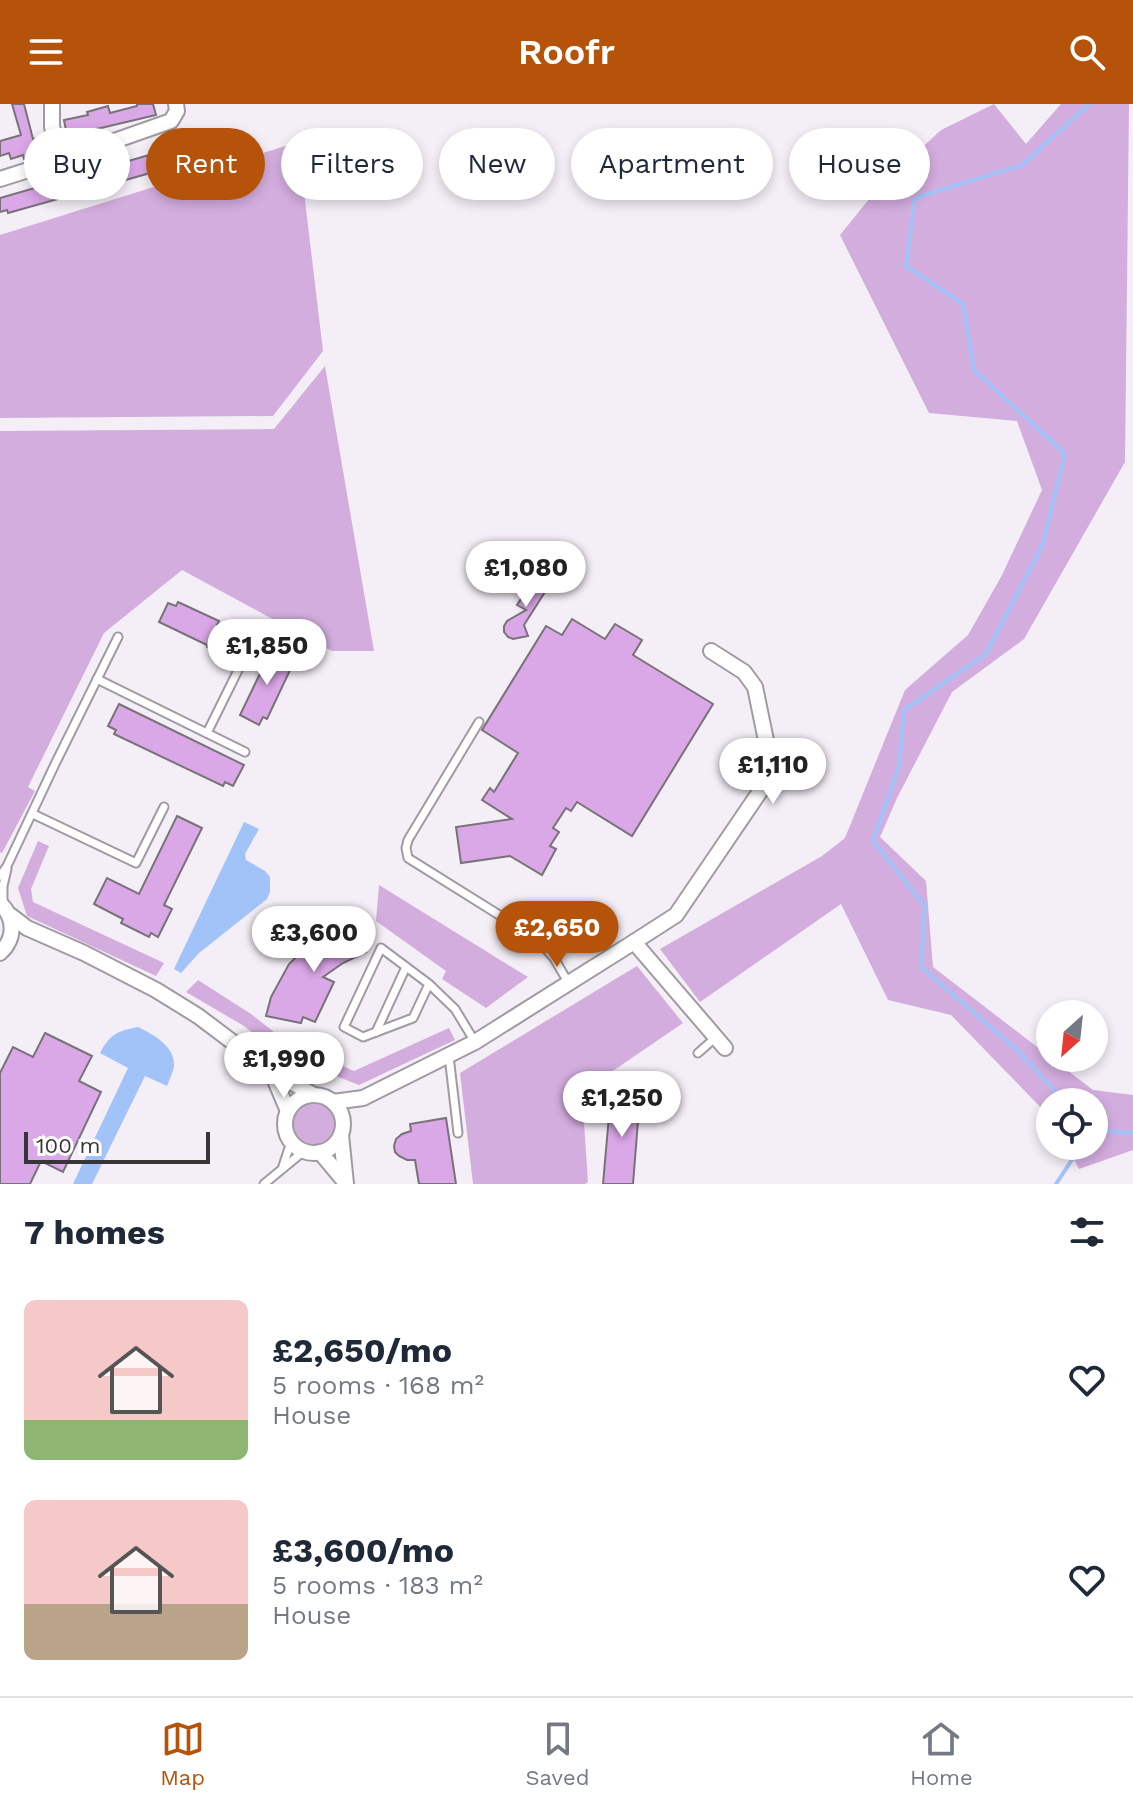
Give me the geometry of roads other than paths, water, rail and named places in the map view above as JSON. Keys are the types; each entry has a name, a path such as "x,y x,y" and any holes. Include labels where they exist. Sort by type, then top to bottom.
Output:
{"street":[{"path":"52,104 52,128"},
{"path":"130,135 171,121 177,111 176,104"},
{"path":"0,179 24,171"},
{"path":"333,1102 363,1098 475,1042 676,915 763,787 769,770 769,755 755,687 744,672 711,651"},
{"path":"4,908 27,928 156,990 198,1016 271,1071 333,1102 340,1111 346,1183"},
{"path":"0,953 10,940 12,928 4,908"},
{"path":"10,940 47,938"},
{"path":"634,942 720,1043"},
{"path":"271,1071 288,1111"},
{"path":"314,1095 299,1099 288,1111 286,1132 298,1146 320,1152 336,1143 342,1128 363,1098"},
{"path":"320,1152 346,1183"}],"lane":[{"path":"0,876 118,637"},
{"path":"207,733 252,642"},
{"path":"97,679 245,752"},
{"path":"479,722 408,840 408,858 536,938 554,958 569,984"},
{"path":"33,814 136,863 164,807"},
{"path":"4,908 3,886 7,866"},
{"path":"429,984 413,1018 363,1037 344,1027 381,948 429,984 455,1009 475,1042"},
{"path":"376,1032 406,967"},
{"path":"698,1053 720,1043"},
{"path":"449,1056 458,1133"},
{"path":"264,1184 282,1168 298,1146"},
{"path":"282,1168 298,1146"}],"water":[{"path":"244,822 259,829 245,854 246,860 270,877 270,892 267,899 199,953 181,973 174,969"},
{"path":"138,1027 157,1038 171,1053 174,1066 167,1086 145,1076 92,1184 73,1184 128,1068 100,1053 115,1034"}],"waterway":[{"path":"1053,1088 1016,1049 921,967 925,906 873,841 899,766 904,710 986,654 1043,544 1065,454 974,370 963,304 906,266 915,198 1022,165 1089,104"},
{"path":"1108,1131 1133,1133"},
{"path":"1056,1184 1072,1160"}]}
